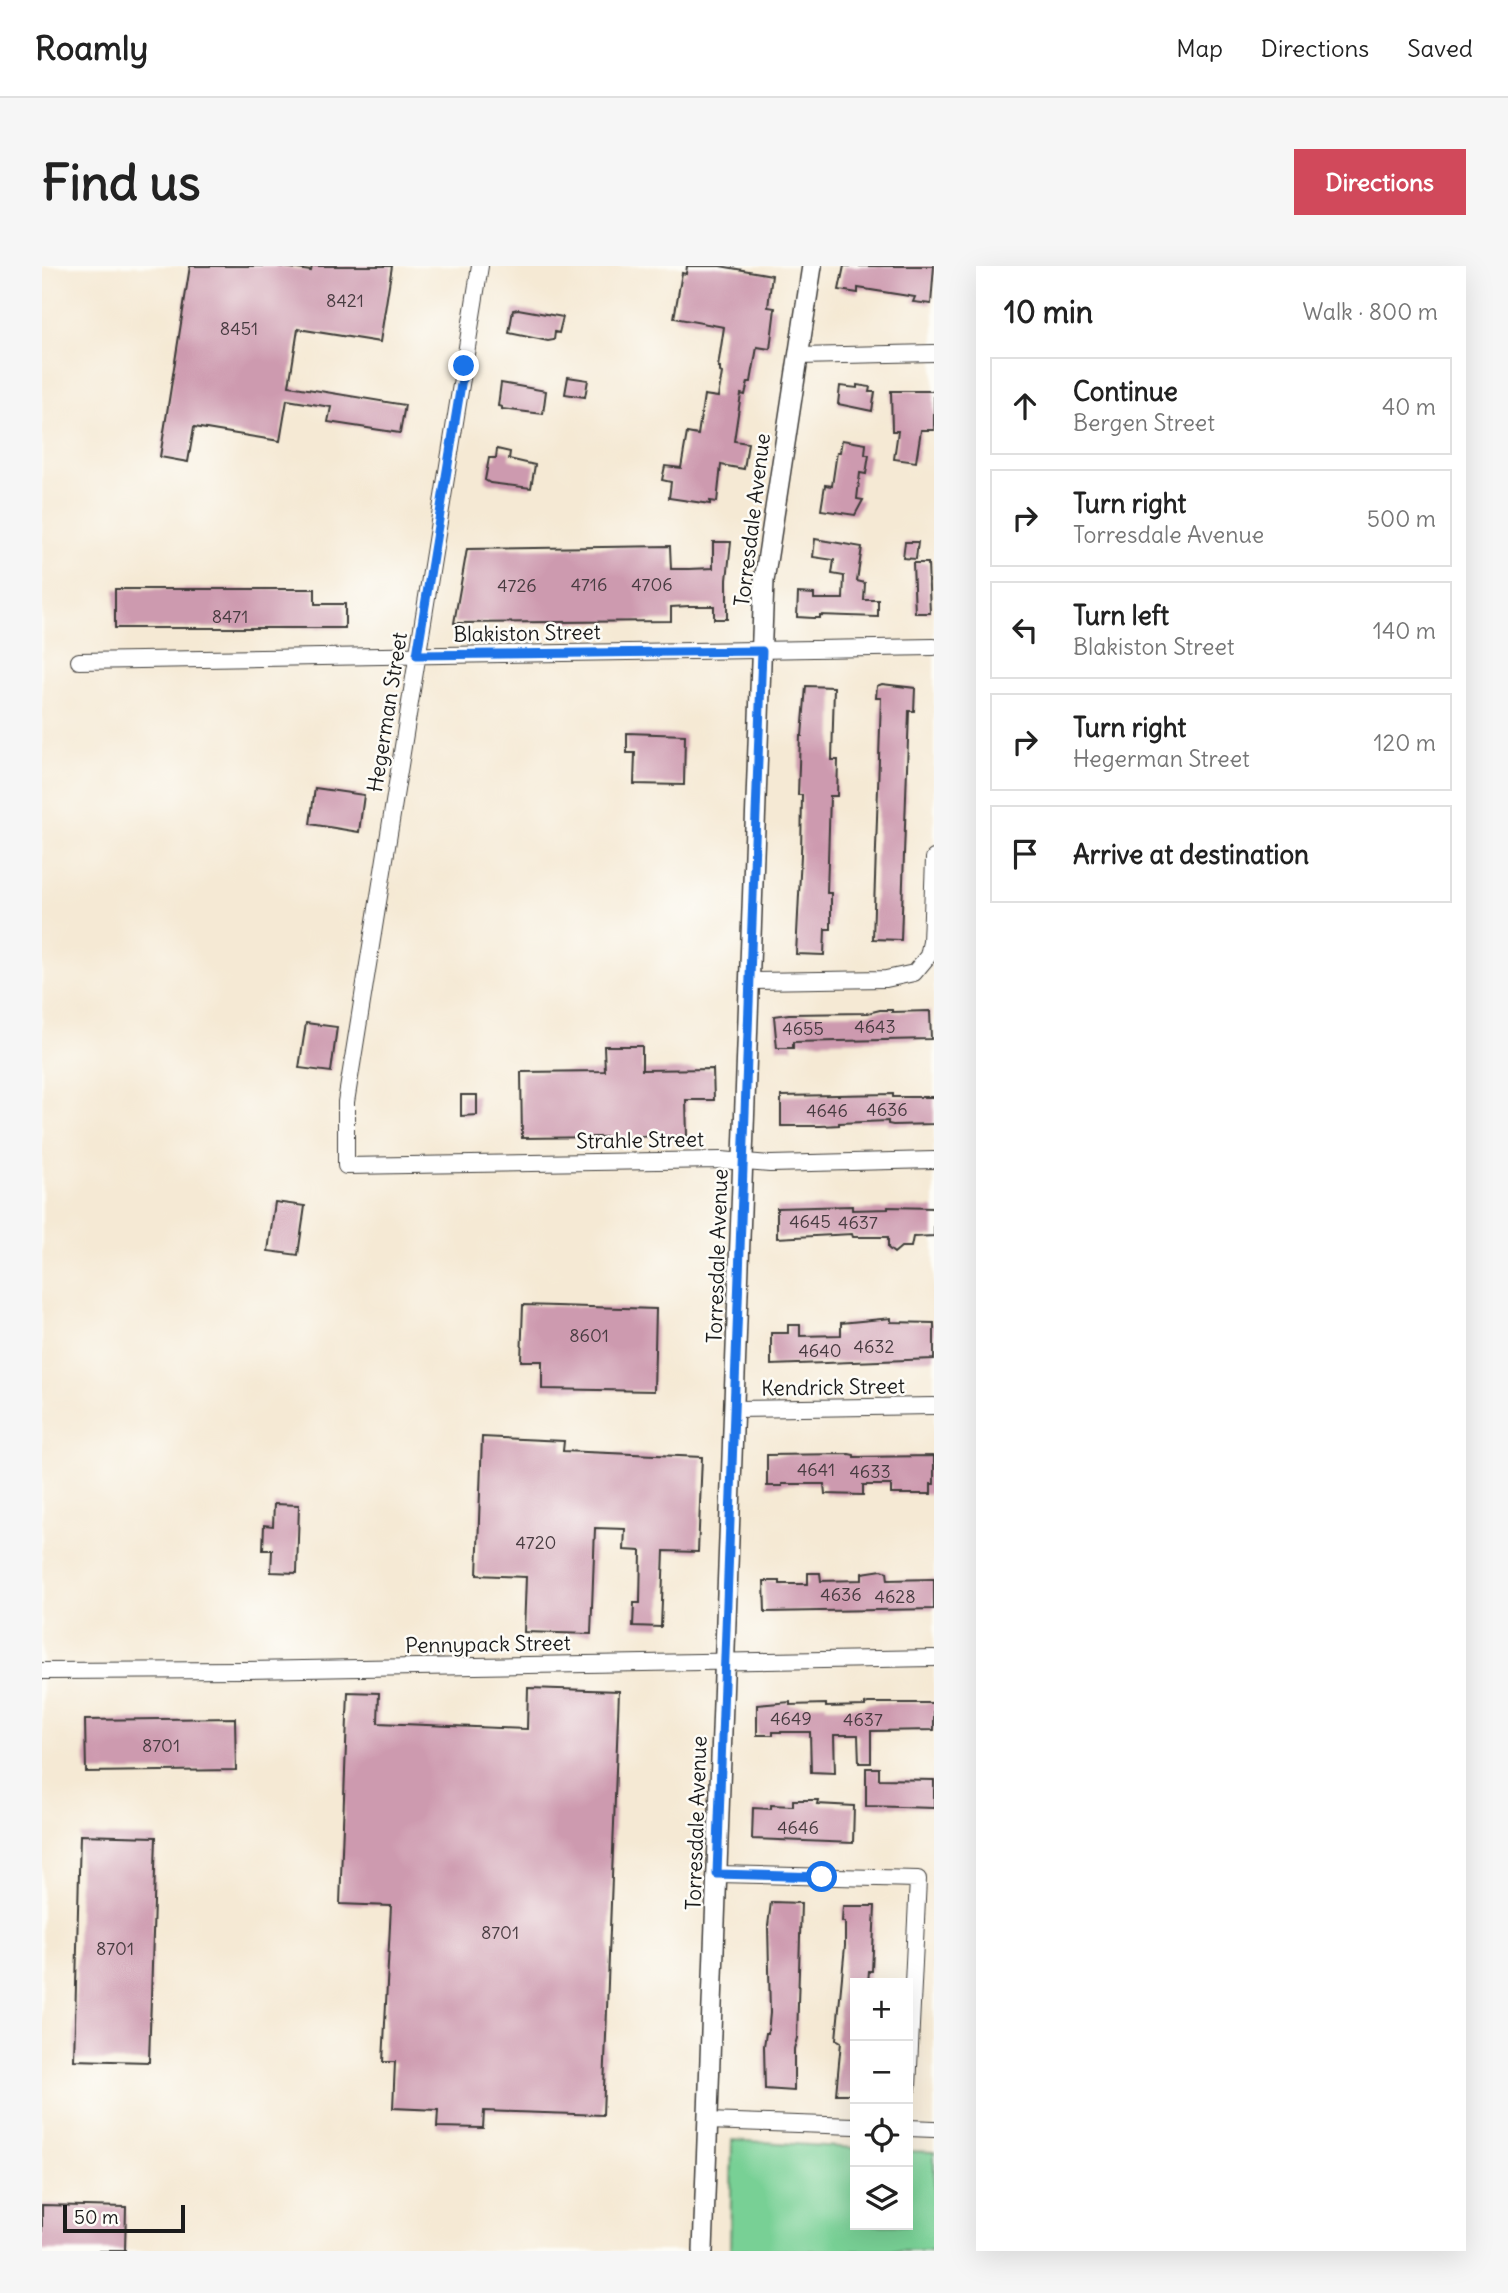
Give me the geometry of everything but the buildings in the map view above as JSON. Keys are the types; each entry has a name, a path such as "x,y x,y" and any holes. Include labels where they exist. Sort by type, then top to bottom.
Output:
{"street":[{"name":"Hegerman Street","path":"345,1166 346,1102 480,266"},
{"name":"Torresdale Avenue","path":"703,2251 767,551 812,266"},
{"path":"798,356 934,353"},
{"name":"Blakiston Street","path":"79,660 934,647"},
{"path":"749,981 886,979 914,972 928,956 931,942 934,858"},
{"name":"Strahle Street","path":"345,1166 721,1160 770,1164 934,1160"},
{"name":"Kendrick Street","path":"734,1409 934,1406"},
{"name":"Pennypack Street","path":"42,1671 934,1658"},
{"path":"717,1874 918,1879 910,2041"},
{"path":"707,2121 850,2126"},
{"path":"913,2128 934,2129"}],"green space":[{"path":"732,2140 850,2148 850,2230 913,2230 913,2151 934,2152 934,2251 730,2251"}],"route":[{"path":"464,366 417,655 762,651 717,1874 822,1877"}]}
